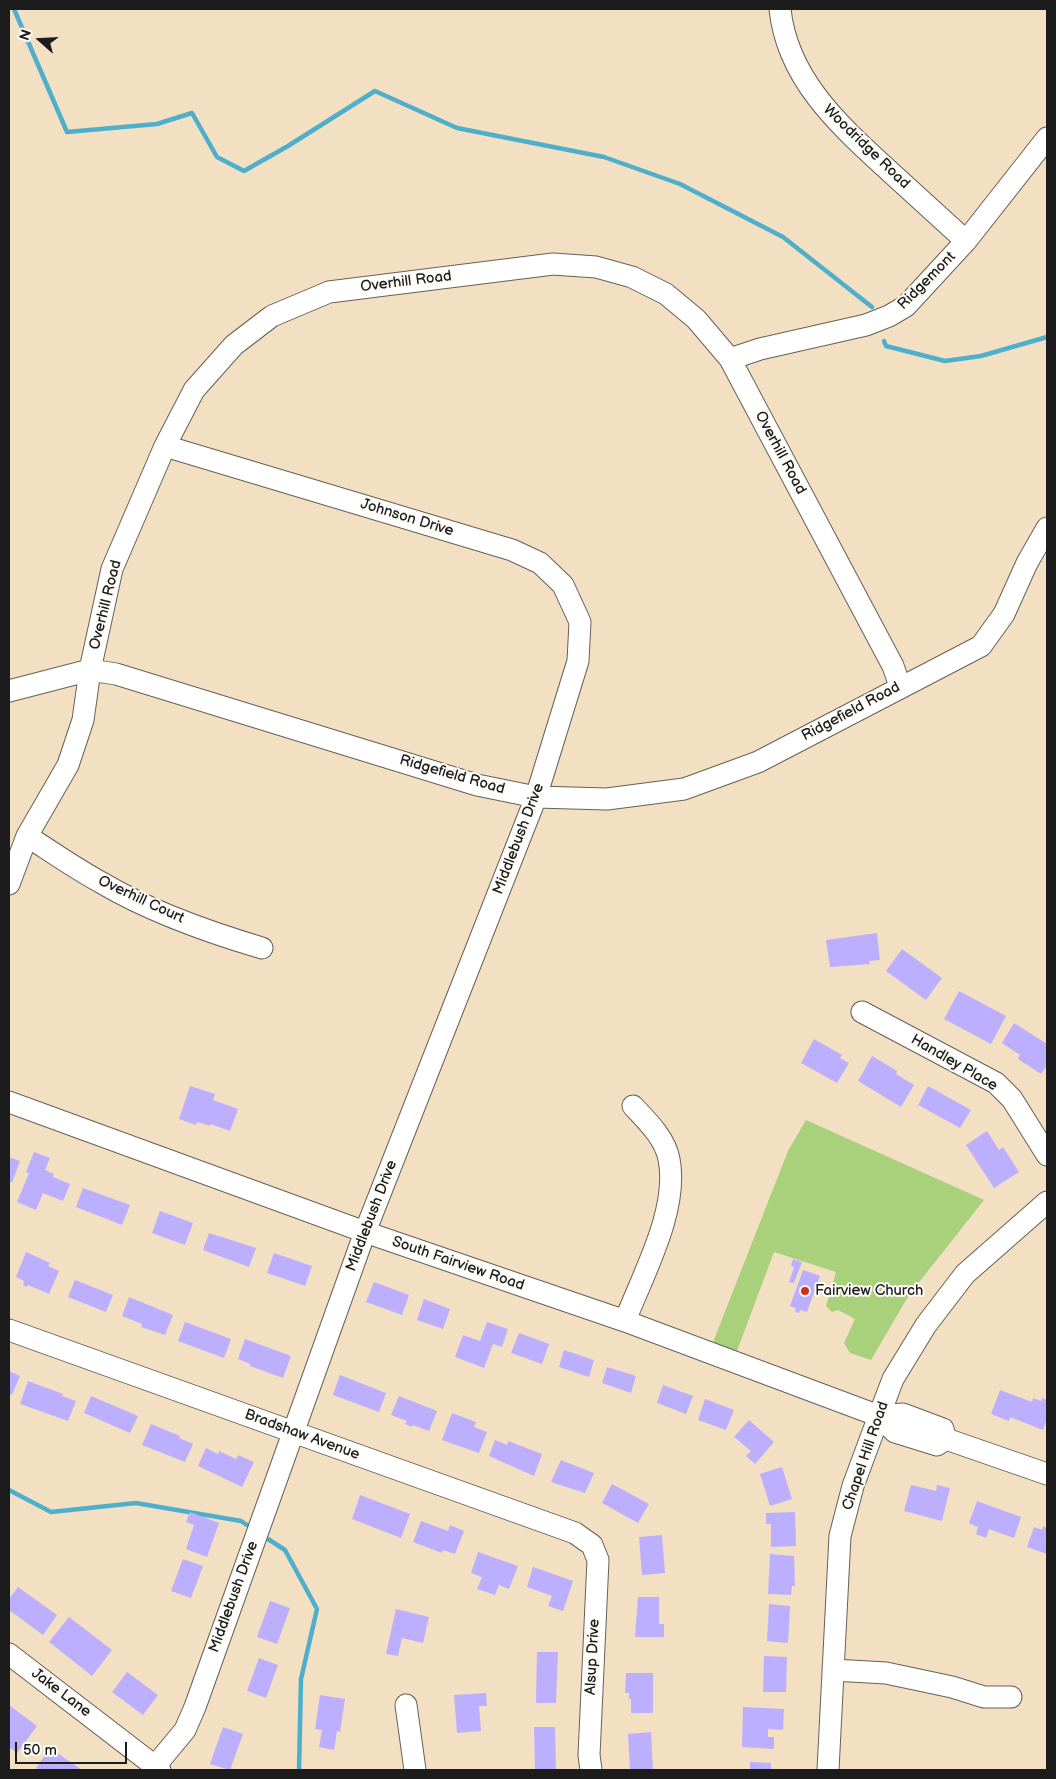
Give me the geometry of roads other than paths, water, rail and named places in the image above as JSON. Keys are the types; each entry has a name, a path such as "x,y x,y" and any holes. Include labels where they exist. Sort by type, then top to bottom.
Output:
{"street":[{"name":"Woodridge Road","path":"780,9 785,38 794,62 811,92 849,135 966,240"},
{"name":"Ridgemont","path":"730,359 760,349 866,325 906,306 966,240 1047,138"},
{"name":"Overhill Road","path":"9,884 27,836 68,765 83,720 90,670 112,569 165,446 194,390 234,345 272,316 329,292 553,264 596,267 632,277 666,294 696,319 730,359 893,666 900,686"},
{"name":"Johnson Drive","path":"165,446 512,550 540,563 563,585 580,622 578,661"},
{"name":"Ridgefield Road","path":"9,691 90,670 116,674 478,785 536,797 607,800 684,789 758,762 900,686 981,646 1004,614 1027,563 1047,528"},
{"name":"Middlebush Drive","path":"158,1768 185,1730 195,1707 365,1232 536,797 578,661"},
{"name":"Overhill Road","path":"9,850 27,836"},
{"name":"Overhill Court","path":"27,836 103,884 152,908 230,939 262,948"},
{"name":"Handley Place","path":"862,1012 996,1084 1012,1099 1047,1156"},
{"name":"South Fairview Road","path":"9,1102 365,1232 625,1321 879,1416"},
{"path":"625,1321 658,1236 671,1196 669,1158 656,1130 632,1106"},
{"name":"Chapel Hill Road","path":"828,1770 840,1536 852,1486 893,1379 926,1325 965,1274 1013,1229 1047,1202"},
{"name":"Bradshaw Avenue","path":"9,1330 575,1533 592,1545"},
{"path":"879,1416 903,1414 943,1429 946,1439 1047,1474"},
{"name":"Alsup Drive","path":"591,1770 589,1755 598,1560 592,1545"},
{"name":"Jake Lane","path":"9,1654 158,1768"},
{"path":"833,1670 886,1673 952,1687 984,1697 1011,1697"},
{"path":"406,1705 415,1770"}],"waterway":[{"path":"14,9 67,132 157,124 192,113 217,157 244,171 288,146 375,91 457,128 604,157 680,184 783,237 872,307"},
{"path":"884,341 886,346 945,361 981,356 1047,337"},
{"path":"9,1490 51,1512 136,1503 241,1521 247,1525"},
{"path":"268,1539 285,1550 317,1609 301,1679 299,1770"}],"place":[{"name":"Fairview Church","path":"805,1291"}]}
